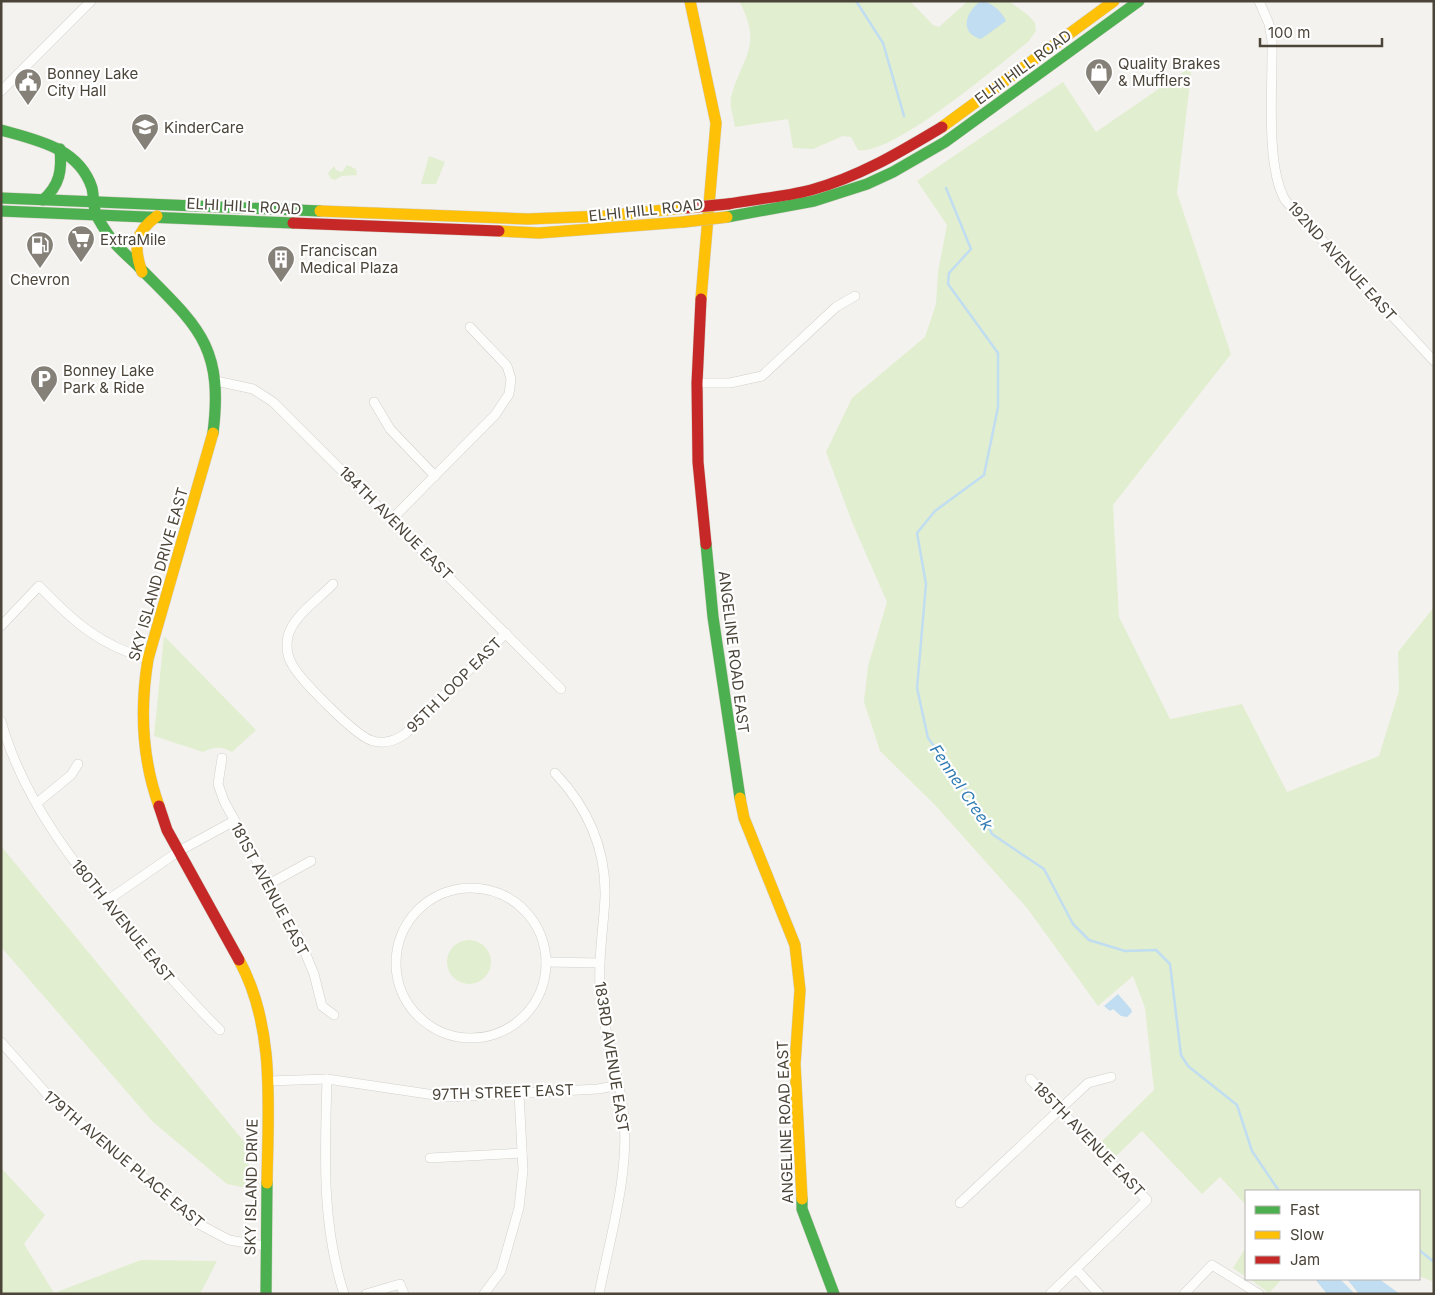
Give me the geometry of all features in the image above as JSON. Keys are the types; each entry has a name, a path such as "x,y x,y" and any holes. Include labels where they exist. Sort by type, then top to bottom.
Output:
{"main road":[{"name":"ANGELINE ROAD EAST","path":"690,1 698,31 716,123 701,298 697,383 698,462 713,617 734,766 744,818 796,945 800,990 795,1064 802,1209 834,1294"},
{"name":"ELHI HILL ROAD","path":"1,198 322,213 528,219 604,216 728,204 811,190 888,160 951,121 1114,1"},
{"name":"ELHI HILL ROAD","path":"1,211 157,216 252,223 539,233 575,232 772,212 817,202 869,182 916,160 1139,1"},
{"path":"1,130 60,149 82,169 92,189 96,214"},
{"path":"43,200 60,180 62,172 60,149"},
{"name":"SKY ISLAND DRIVE EAST","path":"96,214 112,240 193,322 212,360 216,381 216,420 209,454 160,610 148,659 143,691 145,748 156,799 167,830 246,972 263,1027 268,1081"},
{"path":"142,272 136,258 136,242 141,228 157,216"},
{"name":"SKY ISLAND DRIVE","path":"266,1294 268,1081"}],"street":[{"path":"1,91 91,1"},
{"name":"192ND AVENUE EAST","path":"1259,1 1269,24 1272,40 1274,166 1281,193 1434,361"},
{"path":"697,383 730,383 762,376 769,372 836,307 855,296"},
{"path":"392,519 495,415 509,394 511,379 507,366 470,327"},
{"name":"184TH AVENUE EAST","path":"216,381 235,384 264,394 561,688"},
{"path":"374,402 390,428 435,476"},
{"name":"95TH LOOP EAST","path":"333,584 295,623 288,638 288,653 298,673 358,734 372,741 394,740 405,734 506,633"},
{"path":"1,626 39,586 89,633 118,649 148,659"},
{"name":"180TH AVENUE EAST","path":"1,721 15,764 37,804 71,857 105,902 193,1004 220,1030"},
{"name":"181ST AVENUE EAST","path":"222,758 218,784 234,821 307,955 322,1006 334,1015"},
{"path":"37,804 71,775 78,764"},
{"name":"183RD AVENUE EAST","path":"554,773 584,810 599,846 603,867 605,897 599,963 603,1009 624,1119 624,1162 599,1294"},
{"path":"105,902 179,852 234,821"},
{"path":"269,884 311,861"},
{"path":"464,889 486,890 497,893 524,910 542,939 546,962 543,985 525,1016 497,1034 468,1038 439,1031 419,1018 402,992 396,967 401,937 411,918 438,896 464,889"},
{"path":"546,962 599,963"},
{"name":"179TH AVENUE PLACE EAST","path":"1,1042 46,1093 194,1222 229,1240 265,1246"},
{"path":"960,1204 1088,1083 1111,1077"},
{"path":"327,1079 326,1200 333,1256 344,1294"},
{"name":"97TH STREET EAST","path":"268,1081 327,1079 431,1096 519,1094 598,1089 619,1085"},
{"name":"185TH AVENUE EAST","path":"1030,1079 1148,1200 1076,1269"},
{"path":"484,1294 501,1271 520,1208 522,1153 519,1094"},
{"path":"430,1158 522,1153"},
{"path":"1184,1294 1212,1265 1259,1294"},
{"path":"1050,1294 1076,1269 1099,1294"},
{"path":"366,1294 400,1284 404,1294"}],"green space":[{"path":"739,1 910,1 933,25 939,27 968,1 1009,1 1028,15 1035,23 1036,31 1028,42 970,88 919,125 894,139 874,148 858,150 851,137 843,136 813,149 793,148 788,119 735,127 731,97 745,60 750,40 750,29"},
{"path":"1192,66 1177,193 1231,354 1113,505 1119,617 1170,719 1242,704 1287,792 1379,756 1399,691 1398,652 1434,607 1434,1282 1420,1276 1420,1190 1245,1190 1245,1204 1220,1177 1202,1194 1142,1131 1114,1158 1100,1143 1154,1090 1145,1008 1133,976 1098,1006 1027,908 934,804 880,751 864,702 868,666 887,602 852,522 826,452 852,398 925,337 936,304 938,272 947,225 917,181 1063,82 1096,132"},
{"path":"429,156 445,162 436,184 421,184"},
{"path":"347,165 356,169 357,175 342,176 335,180 330,178 328,173 334,166 336,170 342,172"},
{"path":"164,636 256,730 232,752 218,748 203,752 154,736"},
{"path":"1,846 246,1144 252,1189 227,1184 153,1122 1,947"},
{"path":"473,940 485,946 490,953 490,971 485,978 478,983 465,984 457,981 450,974 447,958 450,950 457,943"},
{"path":"1,1168 45,1215 24,1244 54,1293 141,1260 217,1261 200,1294 1,1294"},
{"path":"1245,1249 1245,1276 1233,1268"},
{"path":"1251,1280 1281,1280 1269,1293"}],"water":[{"path":"981,1 989,3 996,8 1006,21 981,39 969,32 967,22 971,10"},
{"path":"1118,994 1131,1009 1132,1012 1127,1017 1121,1016 1113,1009 1110,1011 1104,1006"},
{"path":"1316,1280 1341,1280 1355,1294 1327,1294"},
{"path":"1348,1280 1380,1280 1400,1294 1359,1294"}],"waterway":[{"name":"Fennel Creek","path":"856,1 883,43 904,116"},
{"name":"Fennel Creek","path":"946,188 971,249 949,273 948,284 998,353 998,407 984,475 935,511 917,533 926,584 917,688 928,738 976,803 992,834 1044,869 1073,924 1089,940 1125,951 1156,950 1170,964 1181,1055 1188,1066 1237,1105 1252,1151 1278,1190"},
{"name":"Fennel Creek","path":"1420,1251 1434,1262"}],"traffic: fast":[{"path":"727,217 814,201 867,184 893,172 945,142 1139,1"},
{"path":"1,130 42,142 67,155 77,163 86,174 92,188 96,214 112,240 177,305 191,322 202,339 210,357 214,378 215,403 213,433"},
{"path":"43,200 53,189 59,177 61,164 60,149"},
{"path":"1,198 320,211"},
{"path":"1,211 293,223"},
{"path":"706,544 713,617 740,798"},
{"path":"266,1294 267,1183"},
{"path":"802,1199 802,1209 834,1294"}],"traffic: slow":[{"path":"690,1 716,123 701,299"},
{"path":"942,127 1114,1"},
{"path":"320,211 528,219 604,216 685,208"},
{"path":"142,272 137,255 138,241 144,228 157,216"},
{"path":"683,222 727,217"},
{"path":"499,231 539,233 683,222"},
{"path":"159,806 153,788 146,752 143,715 145,677 148,659 213,433"},
{"path":"740,798 744,818 795,945 800,990 795,1064 802,1199"},
{"path":"239,960 251,986 264,1040 268,1098 267,1183"}],"traffic: jam":[{"path":"728,204 790,194 829,185 879,163 942,127"},
{"path":"685,208 728,204"},
{"path":"293,223 499,231"},
{"path":"701,299 697,383 698,462 706,544"},
{"path":"159,806 167,830 239,960"}],"place":[{"name":"Quality Brakes & Mufflers","path":"1099,96"},
{"name":"Bonney Lake City Hall","path":"28,106"},
{"name":"KinderCare","path":"145,151"},
{"name":"ExtraMile","path":"81,263"},
{"name":"Chevron","path":"40,269"},
{"name":"Franciscan Medical Plaza","path":"281,283"},
{"name":"Bonney Lake Park & Ride","path":"44,403"}]}
